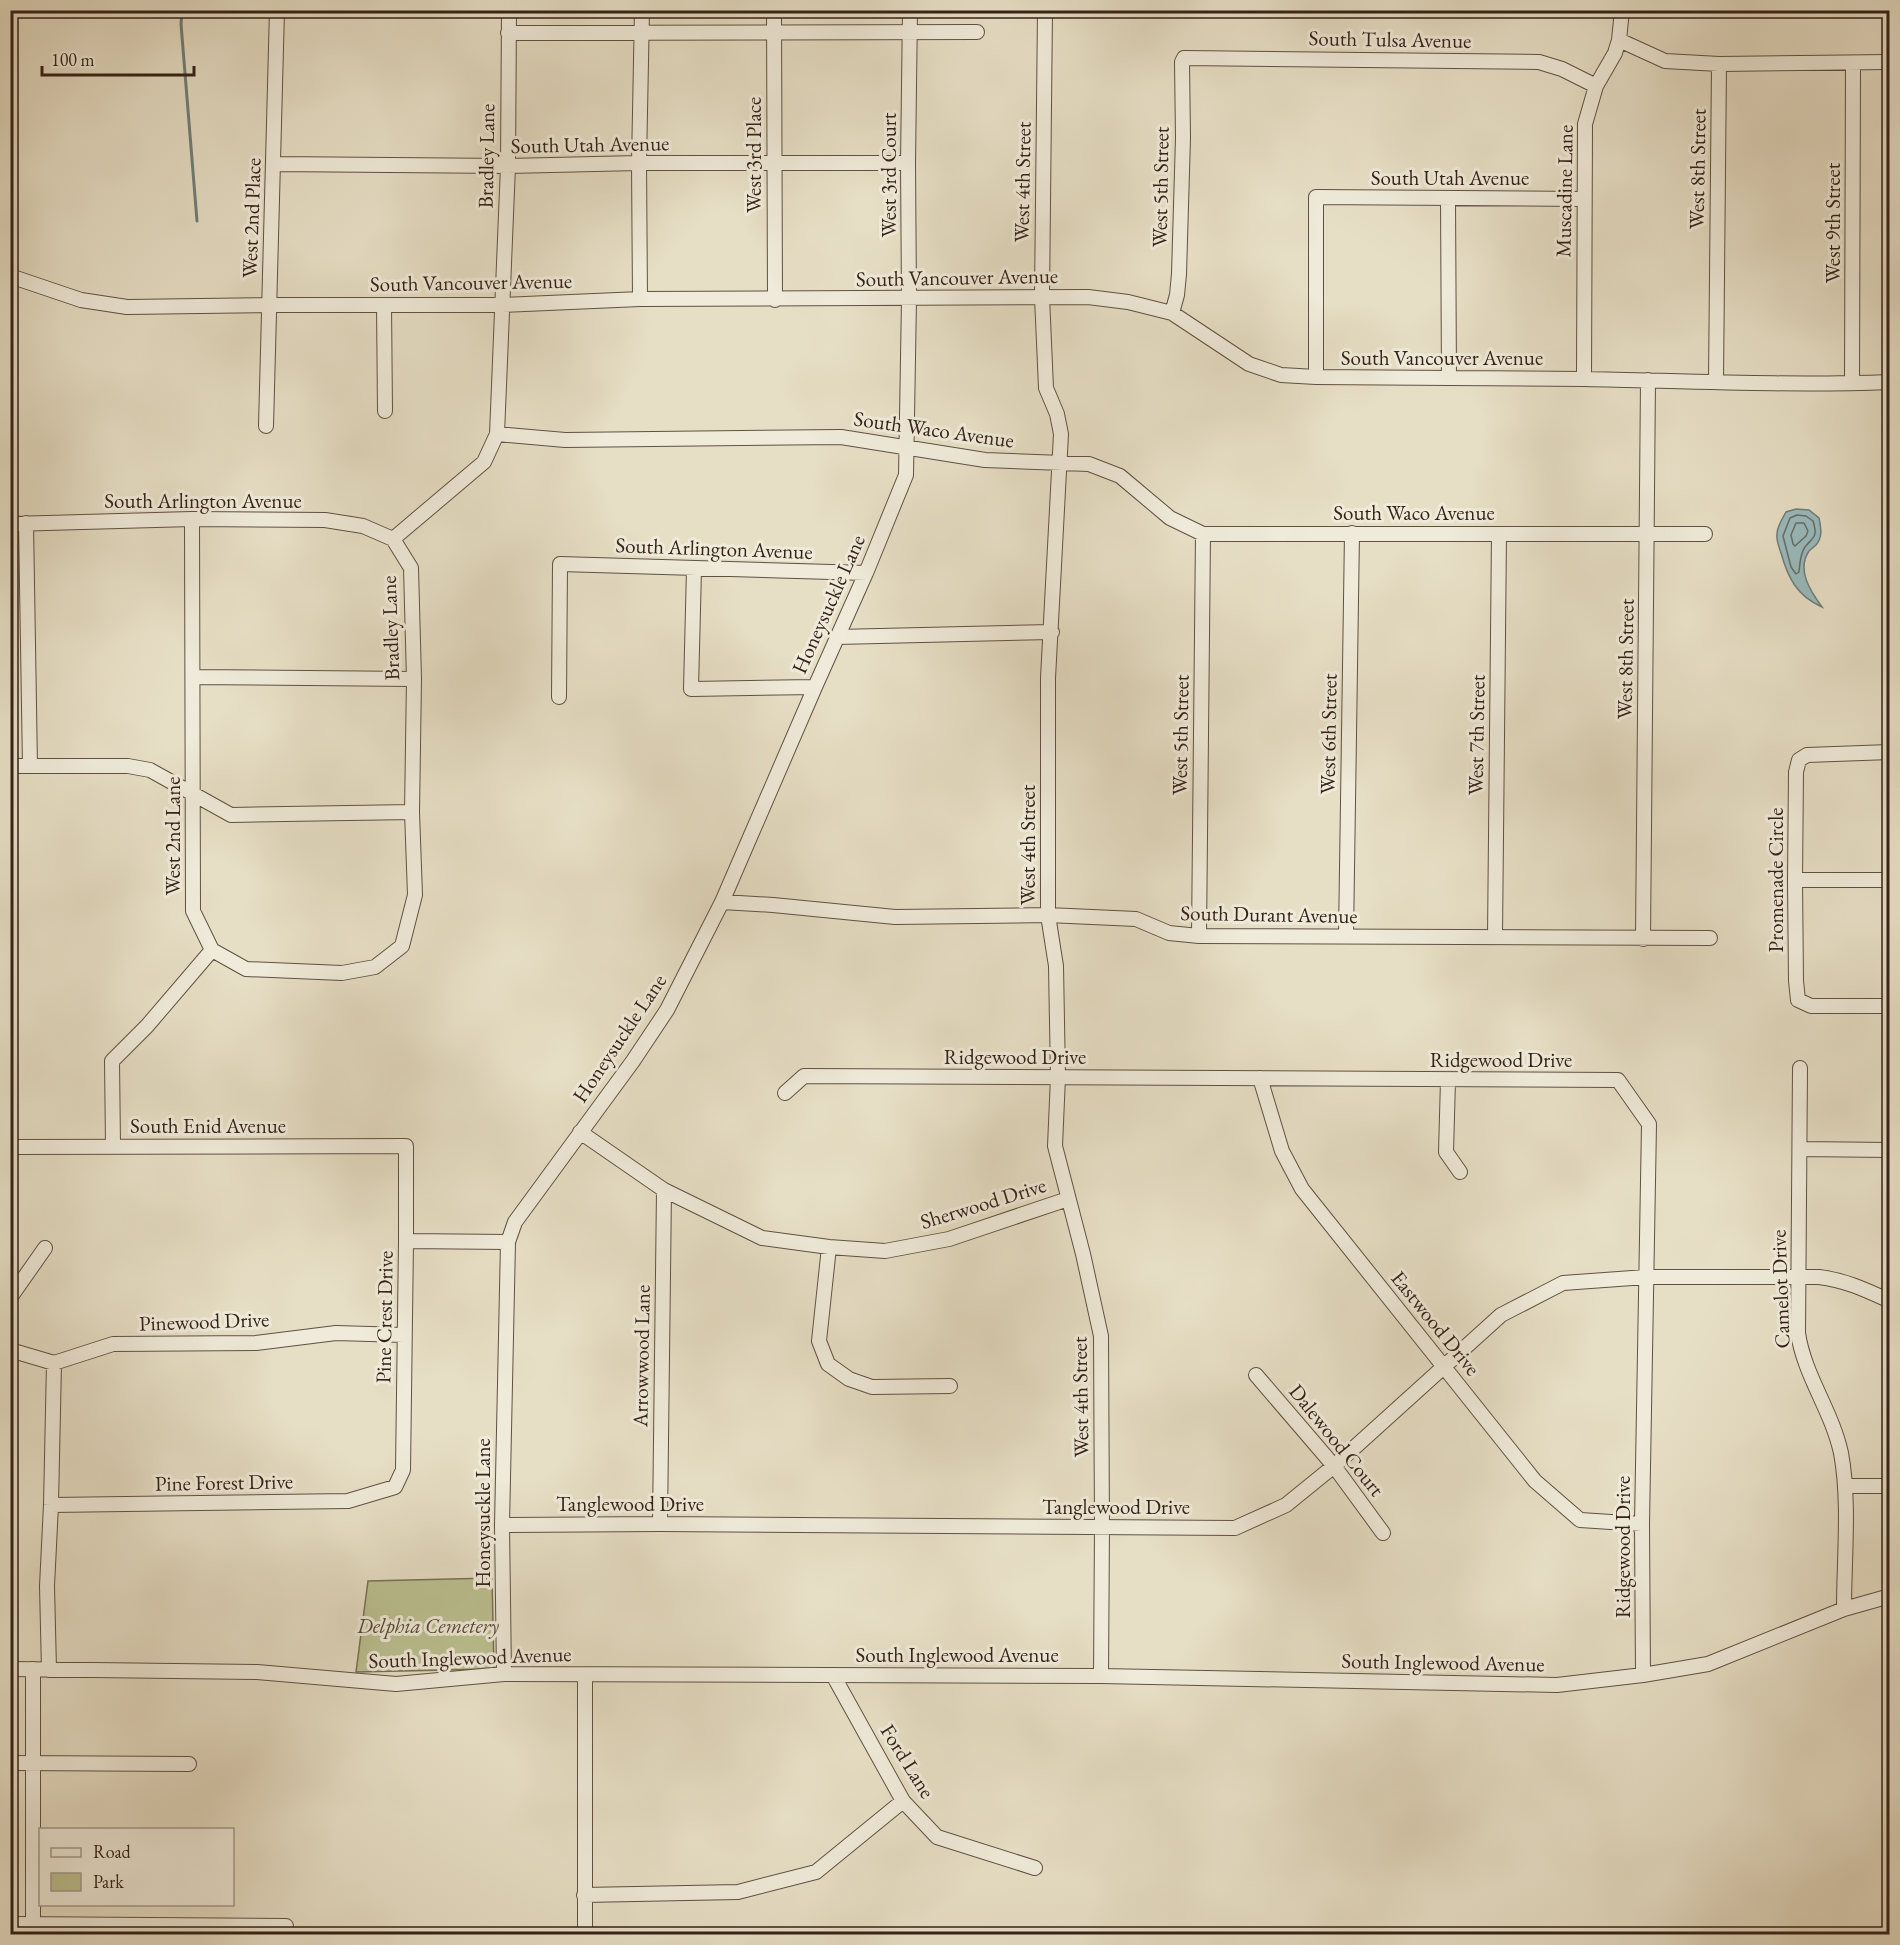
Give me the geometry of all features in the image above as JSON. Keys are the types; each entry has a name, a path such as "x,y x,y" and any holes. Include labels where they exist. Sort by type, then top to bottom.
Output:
{"street":[{"name":"West 2nd Place","path":"266,426 278,10"},
{"name":"Bradley Lane","path":"212,950 246,969 342,974 375,967 402,946 415,895 412,812 414,679 411,568 393,539 484,462 497,434 508,166 508,10"},
{"path":"640,299 639,163 642,10"},
{"name":"West 3rd Place","path":"774,10 775,300"},
{"name":"West 3rd Court","path":"908,447 910,10"},
{"name":"West 4th Street","path":"1045,10 1042,297 1046,388 1057,414 1061,434 1048,678 1048,915 1056,966 1058,1077 1055,1146 1083,1254 1101,1336 1101,1676"},
{"name":"Muscadine Lane","path":"1584,379 1585,124 1596,86 1615,53 1619,40 1622,10"},
{"path":"508,33 977,32"},
{"path":"1619,40 1665,61 1890,62"},
{"name":"South Tulsa Avenue","path":"1182,62 1184,58 1190,57 1539,62 1562,69 1596,86"},
{"name":"West 5th Street","path":"1172,313 1179,274 1183,138 1182,62"},
{"name":"West 8th Street","path":"1716,382 1719,63"},
{"name":"West 9th Street","path":"1852,383 1853,63"},
{"name":"South Utah Avenue","path":"273,164 508,166 639,163 908,163"},
{"name":"South Utah Avenue","path":"1316,378 1316,197 1583,199"},
{"path":"1448,199 1449,378"},
{"name":"South Vancouver Avenue","path":"10,276 81,300 127,307 503,305 640,299 1088,297 1128,302 1172,313 1249,364 1281,375 1316,378 1890,382"},
{"path":"384,305 385,411"},
{"name":"West 8th Street","path":"1643,939 1648,380"},
{"name":"South Waco Avenue","path":"497,434 565,440 841,437 985,460 1089,464 1120,476 1170,518 1203,534 1705,534"},
{"name":"Honeysuckle Lane","path":"504,1674 502,1525 508,1242 515,1222 667,1011 722,902 866,573 906,475 908,447"},
{"name":"South Arlington Avenue","path":"10,524 192,519 326,520 363,526 393,539"},
{"name":"West 2nd Lane","path":"192,519 193,911 212,950"},
{"path":"26,523 30,766"},
{"name":"West 6th Street","path":"1346,936 1352,533"},
{"name":"West 5th Street","path":"1199,936 1203,534"},
{"name":"West 7th Street","path":"1495,937 1499,534"},
{"name":"South Arlington Avenue","path":"559,697 560,564 866,573"},
{"path":"694,569 691,689 815,687"},
{"path":"837,637 1052,632"},
{"path":"193,676 414,679"},
{"name":"Promenade Circle","path":"1890,752 1807,755 1799,760 1796,772 1795,880 1798,1000 1811,1006 1890,1006"},
{"path":"10,766 128,766 150,771 231,814 412,812"},
{"path":"1795,880 1890,880"},
{"name":"South Durant Avenue","path":"722,902 895,917 1048,915 1136,918 1169,933 1199,936 1710,938"},
{"path":"113,1146 112,1061 147,1026 212,950"},
{"name":"Camelot Drive","path":"1800,1068 1798,1333 1801,1351 1834,1428 1840,1452 1845,1486 1844,1609"},
{"name":"Ridgewood Drive","path":"786,1093 804,1076 1618,1080 1649,1124 1642,1524 1643,1675"},
{"name":"Eastwood Drive","path":"1260,1078 1282,1151 1302,1189 1535,1481 1580,1520 1642,1524"},
{"path":"1448,1080 1446,1152 1460,1172"},
{"name":"Sherwood Drive","path":"580,1132 664,1190 762,1238 829,1247 885,1251 949,1239 1068,1199"},
{"name":"South Enid Avenue","path":"10,1147 406,1146"},
{"name":"Pine Crest Drive","path":"395,1487 403,1470 406,1146"},
{"path":"1800,1149 1890,1150"},
{"name":"Arrowwood Lane","path":"660,1524 664,1190"},
{"path":"406,1241 508,1242"},
{"path":"829,1247 819,1341 828,1364 849,1379 872,1387 950,1386"},
{"path":"10,1298 45,1248"},
{"name":"Tanglewood Drive","path":"502,1525 1235,1528 1286,1505 1334,1466 1501,1315 1563,1283 1646,1277 1836,1279 1890,1301"},
{"name":"Pinewood Drive","path":"54,1363 113,1344 255,1343 336,1333 404,1335"},
{"path":"10,1350 54,1363 48,1586 49,1670"},
{"name":"Dalewood Court","path":"1256,1375 1334,1466 1383,1533"},
{"path":"1845,1486 1890,1486"},
{"name":"Pine Forest Drive","path":"51,1505 348,1501 395,1487"},
{"name":"South Inglewood Avenue","path":"10,1669 257,1672 396,1684 504,1674 1101,1676 1557,1685 1643,1675 1708,1664 1844,1609 1890,1596"},
{"path":"33,1669 33,1929"},
{"path":"585,1675 585,1935"},
{"name":"Ford Lane","path":"833,1675 903,1801 937,1838 1035,1868"},
{"path":"10,1763 189,1764"},
{"path":"584,1895 738,1892 816,1872 903,1801"},
{"path":"10,1924 33,1929 286,1926"}],"green space":[{"name":"Delphia Cemetery","path":"492,1578 494,1669 356,1672 368,1581"}],"water":[{"path":"1796,509 1809,510 1819,518 1821,536 1805,558 1804,573 1822,607 1800,592 1790,578 1778,544 1777,531 1781,520 1786,512"}],"waterway":[{"path":"182,10 181,24 197,221"}]}
